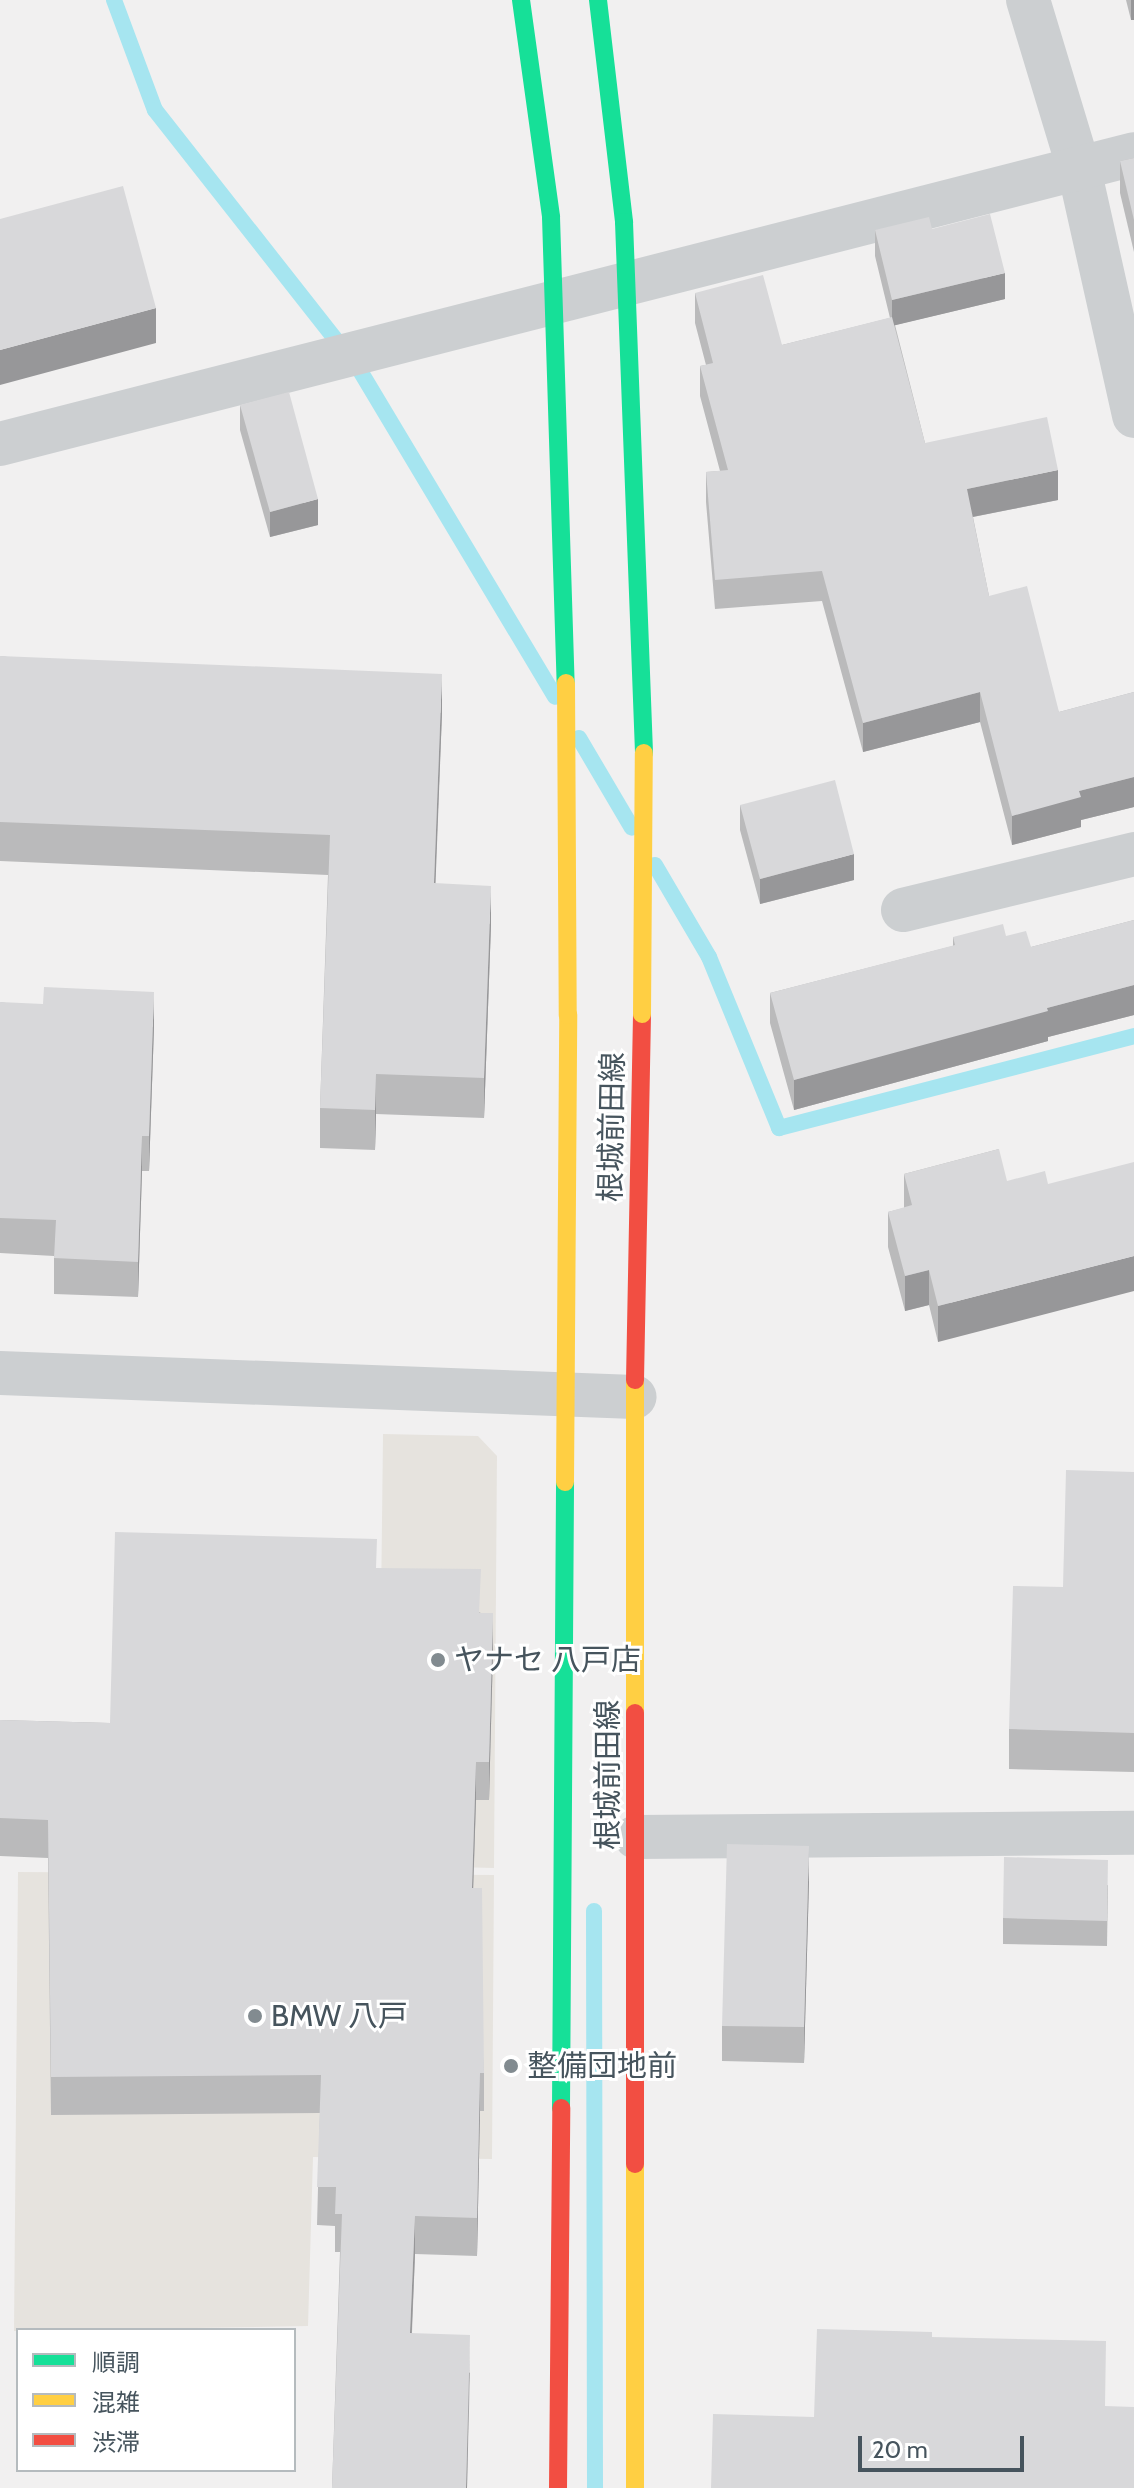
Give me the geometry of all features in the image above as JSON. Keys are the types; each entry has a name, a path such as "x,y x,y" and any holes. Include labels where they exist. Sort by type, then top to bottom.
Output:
{"street":[{"name":"根城前田線","path":"521,0 551,217 567,722 568,1015 558,2488"},
{"name":"根城前田線","path":"598,0 625,238 644,710 635,1397 635,2488"},
{"path":"1028,0 1079,169 1134,416"},
{"path":"0,444 1134,154"},
{"path":"903,910 1134,854"},
{"path":"0,1373 635,1397"},
{"path":"636,1837 1134,1833"}],"shaded area":[{"name":"ヤナセ 八戸店","path":"383,1434 478,1436 497,1456 494,1868 378,1865"},
{"name":"BMW 八戸","path":"18,1872 494,1875 492,2159 313,2157 308,2326 16,2328 14,2331"}],"building":[{"path":"1134,158 1134,220 1120,161"},
{"path":"123,186 156,308 0,350 0,219"},
{"path":"990,214 1005,273 892,300 875,230 929,217 932,229"},
{"path":"763,275 782,345 892,317 925,443 1047,417 1058,470 967,489 989,596 1027,586 1059,712 1134,692 1134,777 1079,791 1081,797 1012,816 980,692 863,723 822,571 715,580 706,472 728,470 700,366 713,363 695,293"},
{"path":"289,392 318,499 270,512 240,405"},
{"path":"0,656 442,674 434,883 491,886 484,1078 376,1074 375,1110 320,1108 330,835 0,822"},
{"path":"835,780 854,854 760,879 740,805"},
{"path":"1134,920 1134,985 794,1080 770,993 955,945 953,937 1003,924 1006,936 1026,931 1031,947"},
{"path":"44,987 154,992 149,1136 142,1136 138,1262 54,1258 56,1220 0,1218 0,1002 43,1004"},
{"path":"999,1149 1007,1181 1045,1171 1048,1184 1134,1162 1134,1256 938,1306 929,1270 905,1276 888,1212 912,1205 904,1174"},
{"path":"1066,1470 1134,1472 1134,1733 1009,1729 1013,1586 1063,1587"},
{"path":"115,1532 377,1539 376,1568 481,1569 479,1613 493,1613 489,1762 476,1762 472,1888 482,1888 484,2073 480,2073 477,2218 415,2216 410,2333 470,2335 466,2488 332,2488 342,2214 335,2214 336,2187 317,2187 321,2075 51,2077 48,1820 0,1818 0,1720 110,1723"},
{"path":"727,1844 809,1846 804,2027 722,2026"},
{"path":"1004,1857 1108,1860 1107,1921 1003,1918"},
{"path":"817,2329 932,2332 932,2337 1106,2341 1105,2406 1134,2407 1134,2488 711,2488 713,2414 814,2417"}],"waterway":[{"path":"114,0 155,110 359,369 555,697"},
{"path":"579,738 632,828"},
{"path":"655,865 709,957 779,1128 1134,1036"},
{"path":"594,1911 595,2488"}],"traffic: fast":[{"path":"521,0 551,217 566,683"},
{"path":"598,0 624,222 644,753"},
{"path":"561,2108 565,1482"}],"traffic: slow":[{"path":"566,683 568,1015"},
{"path":"642,1014 644,753"},
{"path":"565,1482 568,1015"},
{"path":"635,1380 635,1713"},
{"path":"635,2164 635,2488"}],"traffic: jam":[{"path":"635,1380 642,1014"},
{"path":"635,1713 635,2164"},
{"path":"558,2488 561,2108"}],"place":[{"name":"ヤナセ 八戸店","path":"438,1660"},
{"name":"BMW 八戸","path":"255,2016"},
{"name":"整備団地前","path":"511,2066"}]}
